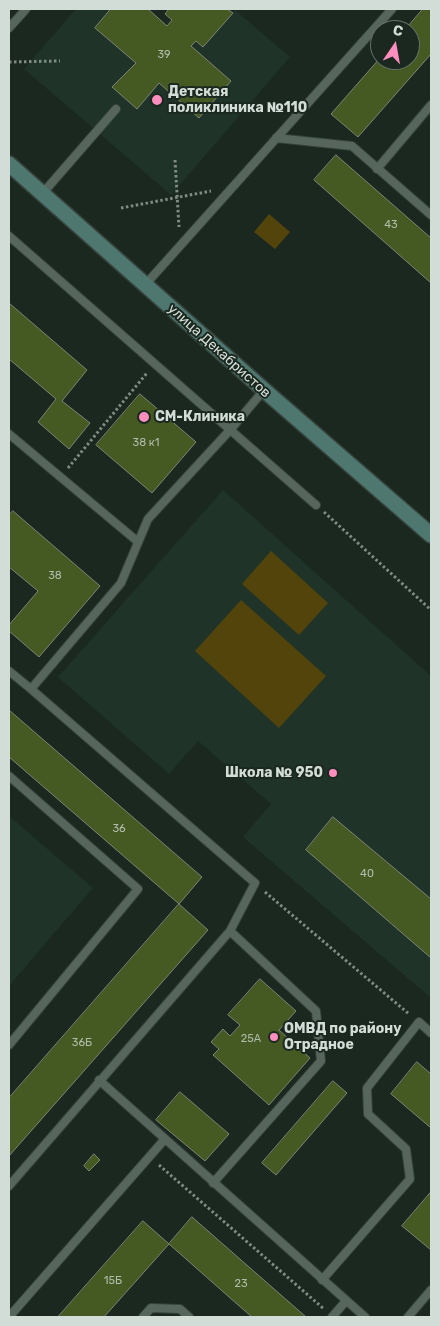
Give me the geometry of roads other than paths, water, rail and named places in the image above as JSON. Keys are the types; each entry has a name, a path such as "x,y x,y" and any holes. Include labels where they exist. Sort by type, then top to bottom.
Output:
{"main road":[{"name":"улица Декабристов","path":"9,164 431,535"}],"lane":[{"path":"9,28 26,9"},
{"path":"146,286 392,9"},
{"path":"377,169 431,105"},
{"path":"42,194 116,109"},
{"path":"276,138 352,146 431,215"},
{"path":"9,236 232,429 316,505"},
{"path":"31,690 121,583 137,541 148,519 232,429 264,390"},
{"path":"9,434 137,541"},
{"path":"9,670 255,883 230,931 9,1186"},
{"path":"9,776 138,889 9,1045"},
{"path":"212,1182 321,1061 316,1011 230,931"},
{"path":"322,1280 410,1179 406,1149 368,1114 367,1088 419,1022 431,1033"},
{"path":"99,1080 364,1317"},
{"path":"9,1317 164,1140"},
{"path":"408,1317 431,1290"},
{"path":"332,1317 346,1301"},
{"path":"143,1317 151,1308 180,1309 190,1317"}],"place":[{"name":"Детская поликлиника №110","path":"157,100"},
{"name":"СМ-Клиника","path":"144,417"},
{"name":"Школа № 950","path":"333,773"},
{"name":"ОМВД по району Отрадное","path":"274,1037"}]}
